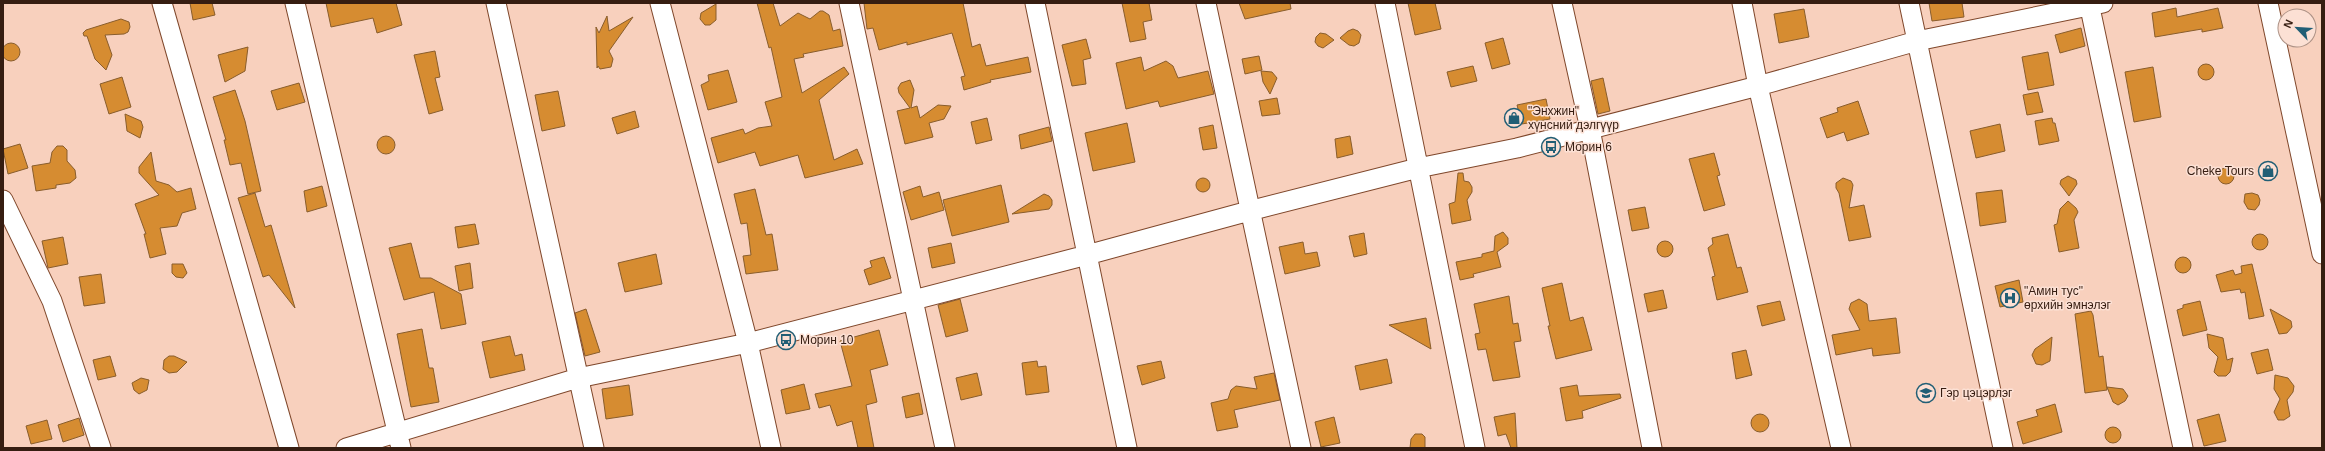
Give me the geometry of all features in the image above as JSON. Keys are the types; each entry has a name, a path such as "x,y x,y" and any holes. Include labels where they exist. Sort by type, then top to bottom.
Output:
{"street":[{"path":"162,3 289,448"},
{"path":"296,3 399,440"},
{"path":"496,3 594,448"},
{"path":"660,3 748,343 771,448"},
{"path":"849,3 912,300 946,448"},
{"path":"1035,3 1127,448"},
{"path":"1206,3 1249,211 1301,448"},
{"path":"1384,3 1475,448"},
{"path":"1562,3 1590,129 1652,448"},
{"path":"1742,3 1758,86 1841,448"},
{"path":"1909,3 2003,448"},
{"path":"2268,3 2322,254"},
{"path":"346,448 399,440 578,378 748,343 1087,255 1249,211 1418,168 1517,148 1758,86 1917,41 2094,4 2183,448"},
{"path":"3,200 52,301 101,448"}],"building":[{"path":"190,3 212,3 215,15 193,20"},
{"path":"326,3 396,3 402,25 377,33 373,18 331,27"},
{"path":"757,3 773,3 780,26 798,13 810,19 820,11 823,11 829,15 833,31 840,29 843,46 803,54 804,57 794,59 802,93 844,67 849,74 819,100 834,160 857,149 863,164 805,178 798,155 760,166 755,152 718,163 711,138 743,129 745,134 758,128 772,126 765,102 782,97 771,47 769,48"},
{"path":"864,3 963,3 972,47 980,44 986,66 1028,57 1031,72 990,80 991,82 964,90 961,77 965,76 952,33 907,45 907,42 879,50 873,28 867,29"},
{"path":"1122,3 1149,3 1152,20 1143,22 1146,39 1130,42"},
{"path":"1239,3 1290,3 1291,9 1245,19"},
{"path":"1408,3 1435,3 1441,29 1415,35"},
{"path":"1929,3 1962,3 1964,17 1932,21"},
{"path":"716,4 716,20 710,25 705,25 700,19 701,13"},
{"path":"2176,8 2177,17 2218,8 2223,28 2202,32 2202,29 2155,37 2152,13"},
{"path":"1804,9 1809,37 1779,43 1774,14"},
{"path":"607,16 609,31 633,17 609,51 613,59 611,67 600,69 598,66 597,68 596,27 599,33"},
{"path":"121,19 129,22 130,27 128,32 124,34 105,35 112,55 106,70 95,59 87,36 84,36 83,33 86,30"},
{"path":"2081,28 2085,46 2060,53 2055,35"},
{"path":"1353,29 1358,31 1361,35 1359,43 1354,46 1349,45 1340,38 1348,31"},
{"path":"1320,33 1326,34 1334,40 1323,48 1318,46 1315,42 1316,37"},
{"path":"1503,38 1510,64 1492,69 1485,43"},
{"path":"1086,39 1091,58 1083,60 1086,84 1072,86 1062,45"},
{"path":"7,43 15,43 20,48 18,59 15,61 7,61 2,56 2,48"},
{"path":"248,47 245,71 225,82 218,55"},
{"path":"435,51 440,77 435,78 443,110 429,114 414,55"},
{"path":"2048,52 2054,85 2028,90 2022,57"},
{"path":"1259,56 1262,70 1245,74 1242,59"},
{"path":"1141,57 1144,71 1166,61 1173,66 1178,78 1208,71 1214,94 1160,107 1158,101 1126,109 1116,63"},
{"path":"2203,64 2209,64 2214,69 2212,78 2209,80 2203,80 2198,75 2198,69"},
{"path":"1473,66 1477,81 1451,87 1447,72"},
{"path":"2153,67 2161,117 2134,122 2125,72"},
{"path":"728,70 737,102 708,110 701,85 709,81 708,75"},
{"path":"1261,71 1272,72 1277,78 1270,94 1263,82"},
{"path":"122,77 131,107 109,114 100,84"},
{"path":"1603,78 1610,111 1598,114 1591,81"},
{"path":"910,80 914,90 911,108 917,106 920,118 938,105 951,106 944,119 929,123 933,137 905,144 897,111 910,108 899,93 898,88 901,83"},
{"path":"299,83 305,102 277,110 271,91"},
{"path":"235,90 245,121 261,191 248,194 241,163 230,165 224,140 226,140 213,97"},
{"path":"558,91 565,126 542,131 535,95"},
{"path":"2038,92 2043,112 2027,115 2023,95"},
{"path":"1277,98 1280,114 1262,116 1259,101"},
{"path":"1546,99 1550,119 1522,124 1517,105"},
{"path":"1858,101 1869,134 1847,141 1844,132 1827,138 1820,118 1838,112 1837,108"},
{"path":"635,111 639,127 617,134 612,118"},
{"path":"125,114 141,121 143,127 140,138 127,131"},
{"path":"987,118 992,140 976,144 971,122"},
{"path":"2052,118 2053,123 2055,123 2059,141 2039,145 2035,121"},
{"path":"1127,123 1135,162 1093,171 1085,133"},
{"path":"2000,124 2005,151 1976,158 1970,131"},
{"path":"1213,125 1217,148 1203,150 1199,128"},
{"path":"1049,127 1052,141 1021,149 1019,135"},
{"path":"386,136 392,139 395,145 392,151 386,154 380,151 377,145 380,139"},
{"path":"1350,136 1353,154 1337,158 1335,139"},
{"path":"20,144 28,168 8,174 3,149"},
{"path":"57,146 63,146 67,150 67,161 75,170 76,178 70,183 56,185 56,188 36,191 32,166 50,163 52,152"},
{"path":"151,152 156,181 169,185 177,192 191,188 196,209 182,213 177,226 160,228 166,254 150,258 144,234 146,234 135,204 159,195 139,173 139,167"},
{"path":"1714,153 1720,175 1717,176 1725,205 1704,211 1689,159"},
{"path":"2223,168 2229,168 2234,173 2232,182 2229,184 2223,184 2218,179 2218,173"},
{"path":"1458,173 1463,173 1464,181 1469,182 1472,187 1472,192 1467,200 1471,220 1452,224 1449,204 1455,202"},
{"path":"2068,176 2076,180 2077,184 2069,196 2060,184 2061,180"},
{"path":"1200,178 1206,178 1210,182 1210,188 1206,192 1200,192 1196,188 1196,182"},
{"path":"1843,178 1851,181 1853,185 1849,208 1864,205 1871,237 1849,241 1839,193 1836,188 1836,183"},
{"path":"1001,185 1009,222 952,236 943,200"},
{"path":"322,186 327,206 307,212 304,191"},
{"path":"920,186 923,197 939,192 944,210 911,220 903,192"},
{"path":"755,189 766,235 772,234 778,270 746,274 743,256 751,255 747,223 741,224 734,194"},
{"path":"2002,190 2006,222 1980,226 1976,193"},
{"path":"255,193 265,227 271,225 295,308 269,275 263,277 238,198"},
{"path":"2252,193 2258,195 2260,200 2259,205 2255,210 2248,209 2244,202 2245,194"},
{"path":"1044,194 1049,196 1052,200 1052,205 1049,209 1012,214"},
{"path":"2068,201 2076,208 2078,212 2074,220 2079,248 2059,252 2054,225 2057,224 2060,209"},
{"path":"1645,207 1649,228 1632,231 1628,210"},
{"path":"475,224 479,244 458,248 455,227"},
{"path":"1503,232 1508,238 1508,244 1497,252 1501,267 1473,274 1474,277 1460,280 1456,262 1482,257 1482,254 1494,251 1495,236"},
{"path":"1364,233 1367,254 1354,257 1349,236"},
{"path":"1728,234 1737,268 1741,267 1748,292 1717,300 1712,277 1715,276 1708,248 1713,244 1712,238"},
{"path":"2257,234 2263,234 2268,239 2266,248 2263,250 2257,250 2252,245 2252,239"},
{"path":"63,237 68,264 48,268 42,241"},
{"path":"1662,241 1668,241 1673,246 1671,255 1668,257 1662,257 1657,252 1657,246"},
{"path":"1303,242 1305,254 1317,252 1320,266 1285,274 1279,247"},
{"path":"411,243 420,278 431,278 461,294 466,324 441,329 434,292 404,300 389,248"},
{"path":"951,243 955,263 932,268 928,248"},
{"path":"656,254 662,284 625,292 618,263"},
{"path":"884,257 891,278 869,285 864,270 872,267 870,261"},
{"path":"2180,257 2186,257 2191,262 2189,271 2186,273 2180,273 2175,268 2175,262"},
{"path":"470,263 473,288 459,291 455,266"},
{"path":"172,264 183,264 187,273 183,278 176,277 172,273"},
{"path":"2252,264 2264,316 2249,319 2245,292 2241,293 2240,289 2221,292 2216,275 2233,270 2235,275 2242,273 2241,266"},
{"path":"101,274 105,303 84,306 79,277"},
{"path":"2019,280 2023,302 2000,307 1995,286"},
{"path":"1562,283 1570,321 1583,317 1592,350 1556,359 1548,326 1550,326 1542,288"},
{"path":"1663,290 1667,308 1648,312 1644,294"},
{"path":"1509,296 1513,324 1518,323 1521,341 1514,342 1520,377 1493,381 1486,349 1478,350 1475,334 1480,333 1474,304"},
{"path":"960,299 968,331 946,337 938,305"},
{"path":"1859,299 1867,304 1869,321 1896,318 1900,353 1873,356 1872,348 1836,355 1832,335 1860,330 1849,309 1851,303"},
{"path":"1780,301 1785,320 1762,326 1757,306"},
{"path":"2200,301 2207,330 2183,336 2177,310 2183,308 2183,305"},
{"path":"586,309 600,352 585,356 575,313"},
{"path":"2270,309 2291,321 2292,327 2287,333 2279,334"},
{"path":"2091,311 2093,315 2099,357 2103,356 2107,390 2085,393 2075,314"},
{"path":"1426,318 1431,349 1389,325"},
{"path":"422,329 429,368 433,368 439,402 411,407 397,334"},
{"path":"879,330 888,365 870,370 877,402 866,405 874,448 858,448 852,421 837,426 830,405 819,408 815,394 852,386 840,341"},
{"path":"2207,334 2223,338 2227,360 2233,358 2230,372 2226,376 2218,376 2214,372 2218,357 2209,348"},
{"path":"510,336 515,356 522,354 525,370 490,378 482,342"},
{"path":"2052,337 2050,361 2042,365 2036,364 2032,355 2035,349"},
{"path":"2268,349 2273,370 2257,374 2251,353"},
{"path":"1746,350 1752,375 1736,379 1732,353"},
{"path":"110,356 116,376 98,380 93,360"},
{"path":"169,356 174,356 187,362 177,372 169,373 163,369 164,360"},
{"path":"1387,359 1392,383 1360,390 1355,366"},
{"path":"1037,361 1038,367 1046,366 1049,392 1026,395 1022,363"},
{"path":"1161,361 1165,378 1142,385 1137,366"},
{"path":"977,373 982,395 961,400 956,378"},
{"path":"1274,373 1280,400 1234,410 1238,427 1217,431 1211,403 1228,399 1231,390 1236,386 1257,389 1254,377"},
{"path":"2275,375 2288,378 2294,386 2293,392 2287,400 2290,416 2284,420 2278,420 2274,412 2280,399 2274,389"},
{"path":"141,378 149,380 147,390 139,394 134,390 132,383"},
{"path":"804,384 810,409 786,414 781,390"},
{"path":"629,385 633,415 606,419 602,389"},
{"path":"1577,385 1579,396 1620,394 1621,398 1582,411 1583,418 1566,421 1560,388"},
{"path":"2107,387 2123,389 2128,396 2125,401 2118,405 2113,402"},
{"path":"919,393 923,414 906,418 902,397"},
{"path":"2055,404 2062,432 2023,444 2017,422 2038,416 2036,410"},
{"path":"1515,413 1517,448 1511,448 1506,434 1498,436 1494,417"},
{"path":"1760,414 1766,417 1769,423 1766,429 1760,432 1754,429 1751,423 1754,417"},
{"path":"2219,414 2226,441 2204,446 2197,420"},
{"path":"1334,417 1340,443 1321,447 1315,422"},
{"path":"79,418 84,435 63,442 58,425"},
{"path":"47,420 52,439 31,444 26,426"},
{"path":"2113,427 2119,429 2121,435 2119,441 2113,443 2107,441 2105,435 2107,429"},
{"path":"1415,434 1422,434 1425,437 1425,448 1410,448 1411,439"}],"place":[{"name":"\"Энхжин\" хүнсний дэлгүүр","path":"1514,118"},
{"name":"Морин 6","path":"1551,147"},
{"name":"Cheke Tours","path":"2268,171"},
{"name":"\"Амин тус\" өрхийн эмнэлэг","path":"2010,298"},
{"name":"Морин 10","path":"786,340"},
{"name":"Гэр цэцэрлэг","path":"1926,393"}]}
